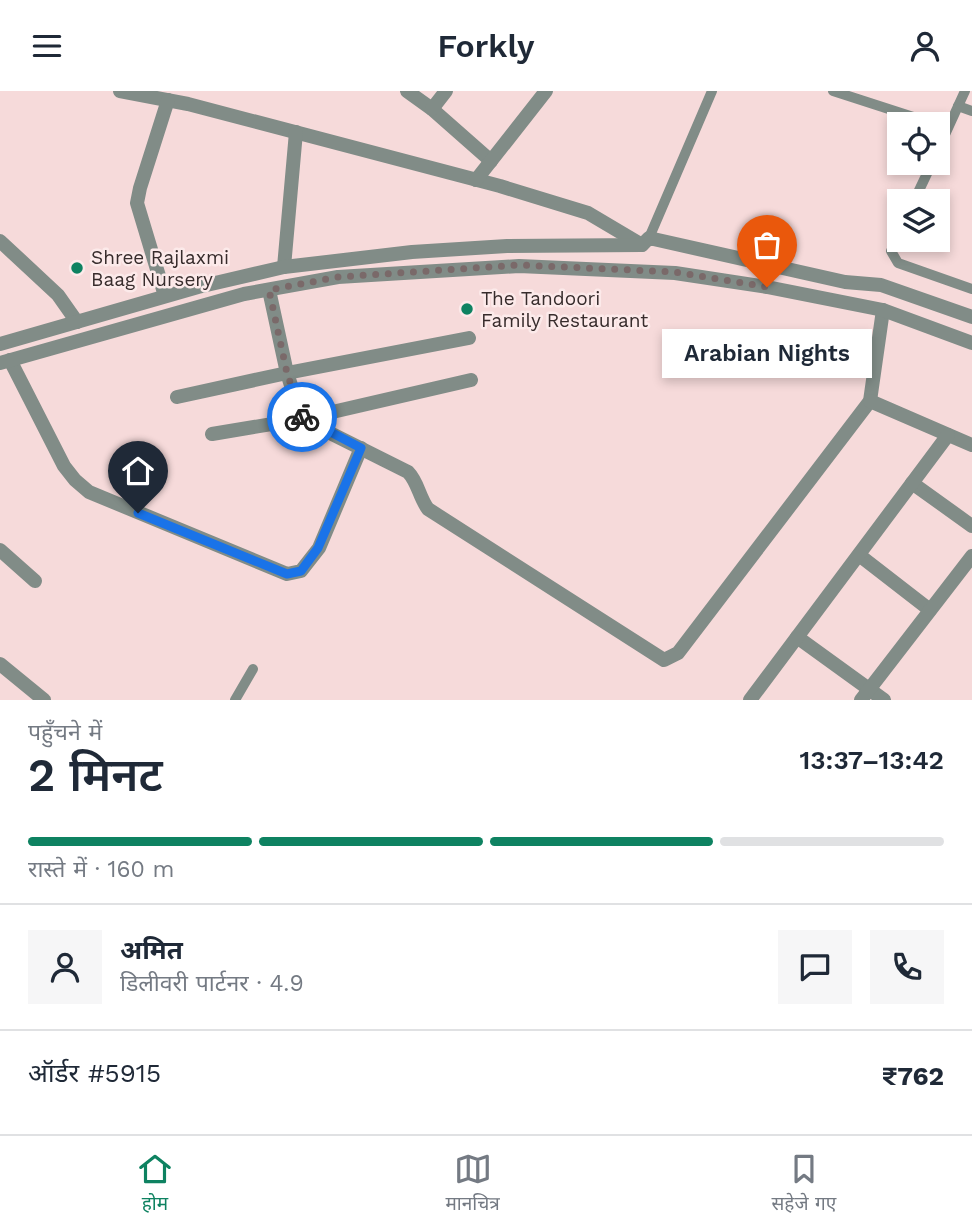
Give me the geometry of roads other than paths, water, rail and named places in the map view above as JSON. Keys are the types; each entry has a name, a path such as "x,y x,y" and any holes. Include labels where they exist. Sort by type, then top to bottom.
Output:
{"street":[{"path":"120,91 188,104 476,180 588,213 645,241"},
{"path":"188,104 201,91"},
{"path":"407,91 432,109 491,161"},
{"path":"432,109 446,91"},
{"path":"476,180 546,91"},
{"path":"164,296 137,203 169,100"},
{"path":"284,267 296,132"},
{"path":"0,241 58,295 77,321"},
{"path":"0,344 164,296 284,267 412,252 645,241 845,282 881,285 972,317"},
{"path":"361,448 318,548 301,571 287,574 89,492 75,480 64,465 5,361 244,294 338,277 519,265 675,272 767,287 883,310 972,344"},
{"path":"269,290 287,373 302,419 408,472 414,478 419,498 428,509 664,660 678,653 870,401 883,310"},
{"path":"177,397 469,338"},
{"path":"212,434 302,419 471,380"},
{"path":"870,401 972,445"},
{"path":"750,700 948,435"},
{"path":"912,483 972,526"},
{"path":"0,550 35,581"},
{"path":"859,555 930,610"},
{"path":"865,695 972,556"},
{"path":"797,637 865,695 884,700"},
{"path":"0,664 44,700"}],"lane":[{"path":"645,241 712,91"},
{"path":"833,91 898,112"},
{"path":"950,115 965,91"},
{"path":"958,106 972,111"},
{"path":"892,252 898,263 972,289"},
{"path":"235,700 253,669"}],"place":[{"name":"Shree Rajlaxmi Baag Nursery","path":"77,268"},
{"name":"Arabian Nights","path":"767,287"},
{"name":"The Tandoori Family Restaurant","path":"467,309"}]}
